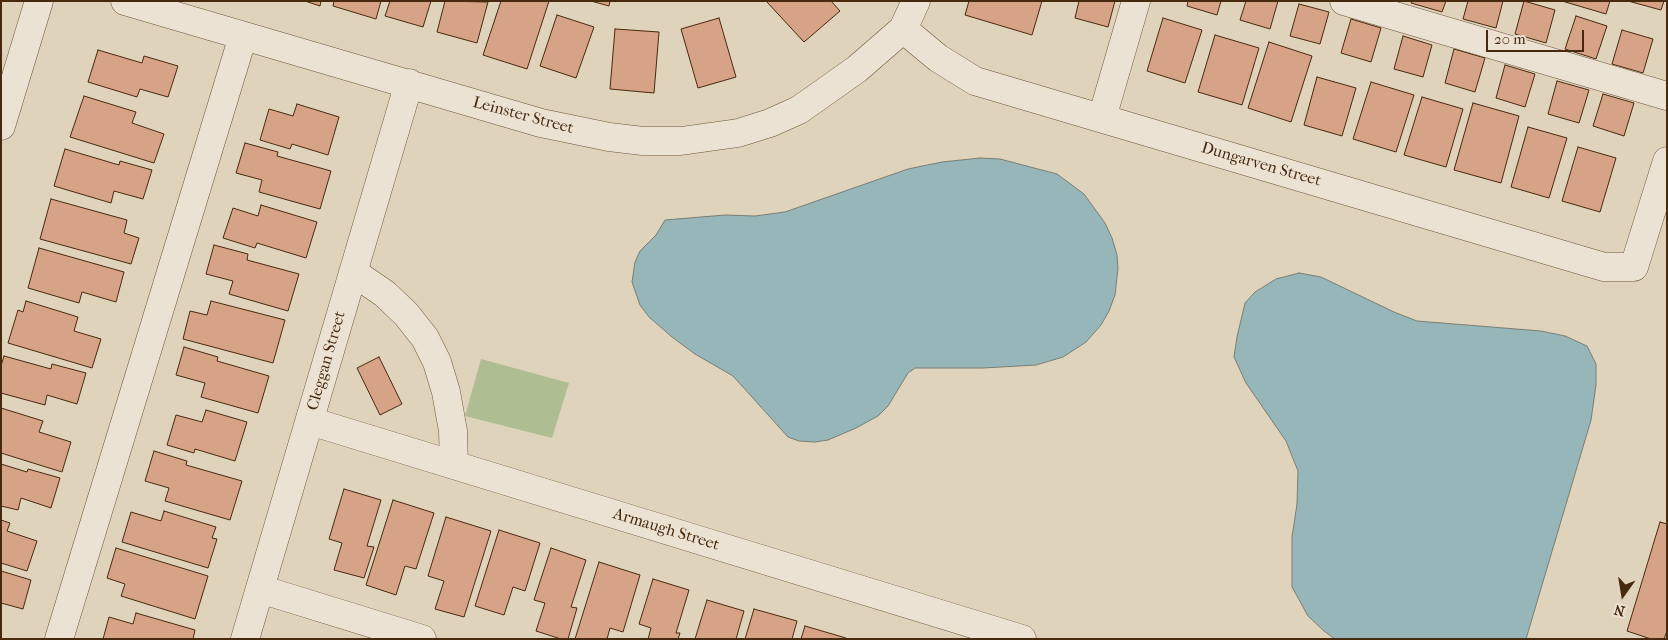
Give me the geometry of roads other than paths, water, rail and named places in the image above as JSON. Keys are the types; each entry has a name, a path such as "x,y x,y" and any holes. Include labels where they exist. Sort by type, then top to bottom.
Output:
{"street":[{"path":"1,126 39,1"},
{"name":"Leinster Street","path":"125,1 408,83 541,124 608,137 643,141 682,141 738,133 770,123 799,110 857,69 903,29"},
{"path":"903,29 916,1"},
{"path":"1102,118 1136,1"},
{"path":"1344,1 1667,96"},
{"name":"Dungarven Street","path":"903,29 938,58 975,81 1604,266 1634,267 1667,161"},
{"path":"59,639 243,36"},
{"name":"Cleggan Street","path":"245,639 408,83"},
{"path":"353,272 385,294 406,314 425,338 437,362 446,392 453,431 454,465"},
{"name":"Armaugh Street","path":"310,421 1022,639"},
{"path":"260,589 422,639"}],"water":[{"path":"980,158 1000,159 1057,174 1084,194 1105,223 1112,238 1117,255 1118,268 1115,295 1109,311 1101,325 1086,342 1063,357 1036,365 983,368 915,368 908,373 888,406 878,416 828,440 815,442 799,441 788,437 733,376 695,354 672,337 649,317 640,305 632,282 635,262 640,251 656,235 665,220 725,215 755,216 785,212 908,169 942,162"},
{"path":"1299,273 1321,277 1417,321 1541,331 1565,336 1587,346 1596,364 1596,385 1591,420 1526,639 1335,639 1308,616 1292,587 1292,537 1297,504 1298,471 1286,441 1246,383 1234,357 1245,303 1255,292 1276,279"}]}
